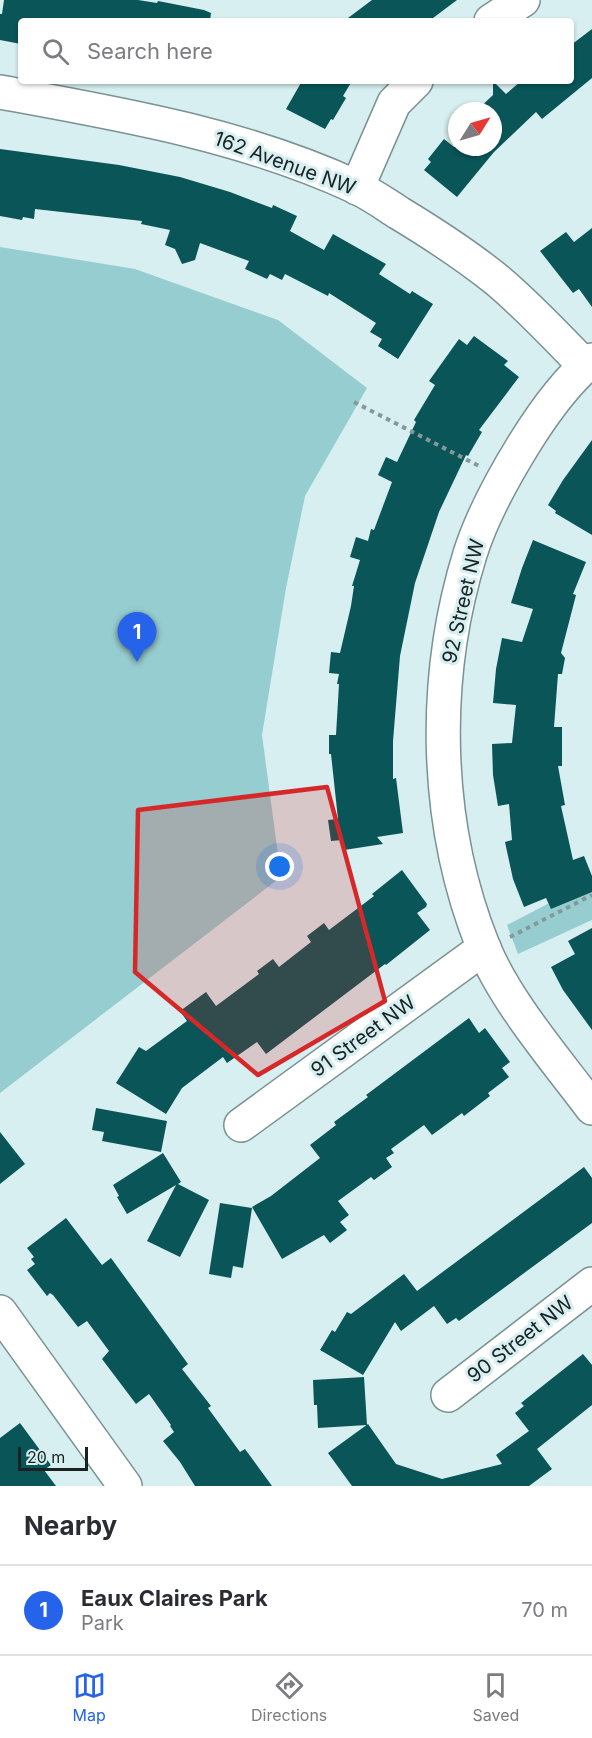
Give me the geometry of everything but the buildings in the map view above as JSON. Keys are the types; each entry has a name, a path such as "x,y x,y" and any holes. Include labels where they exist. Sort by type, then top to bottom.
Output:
{"street":[{"path":"496,18 523,0"},
{"path":"357,188 394,103 413,84"},
{"name":"162 Avenue NW","path":"0,92 210,135 283,158 357,188 426,229 496,279 588,363"},
{"name":"92 Street NW","path":"588,363 568,384 533,430 502,480 470,553 452,633 446,681 444,734 446,798 454,854 484,948 517,1005 592,1108"},
{"name":"91 Street NW","path":"241,1125 484,948"},
{"name":"90 Street NW","path":"448,1395 592,1284"},
{"path":"0,1312 125,1486"}],"path":[{"path":"354,402 475,463 502,480"},
{"path":"484,948 507,939 592,895"}],"highlighted area":[{"path":"327,787 385,1001 258,1075 135,972 138,810"}],"shaded area":[{"path":"0,247 135,269 278,320 367,388 305,496 286,588 262,735 281,877 0,1093"},
{"path":"592,881 592,920 518,954 507,925"}],"place":[{"name":"Eaux Claires Park","path":"137,662"}]}
